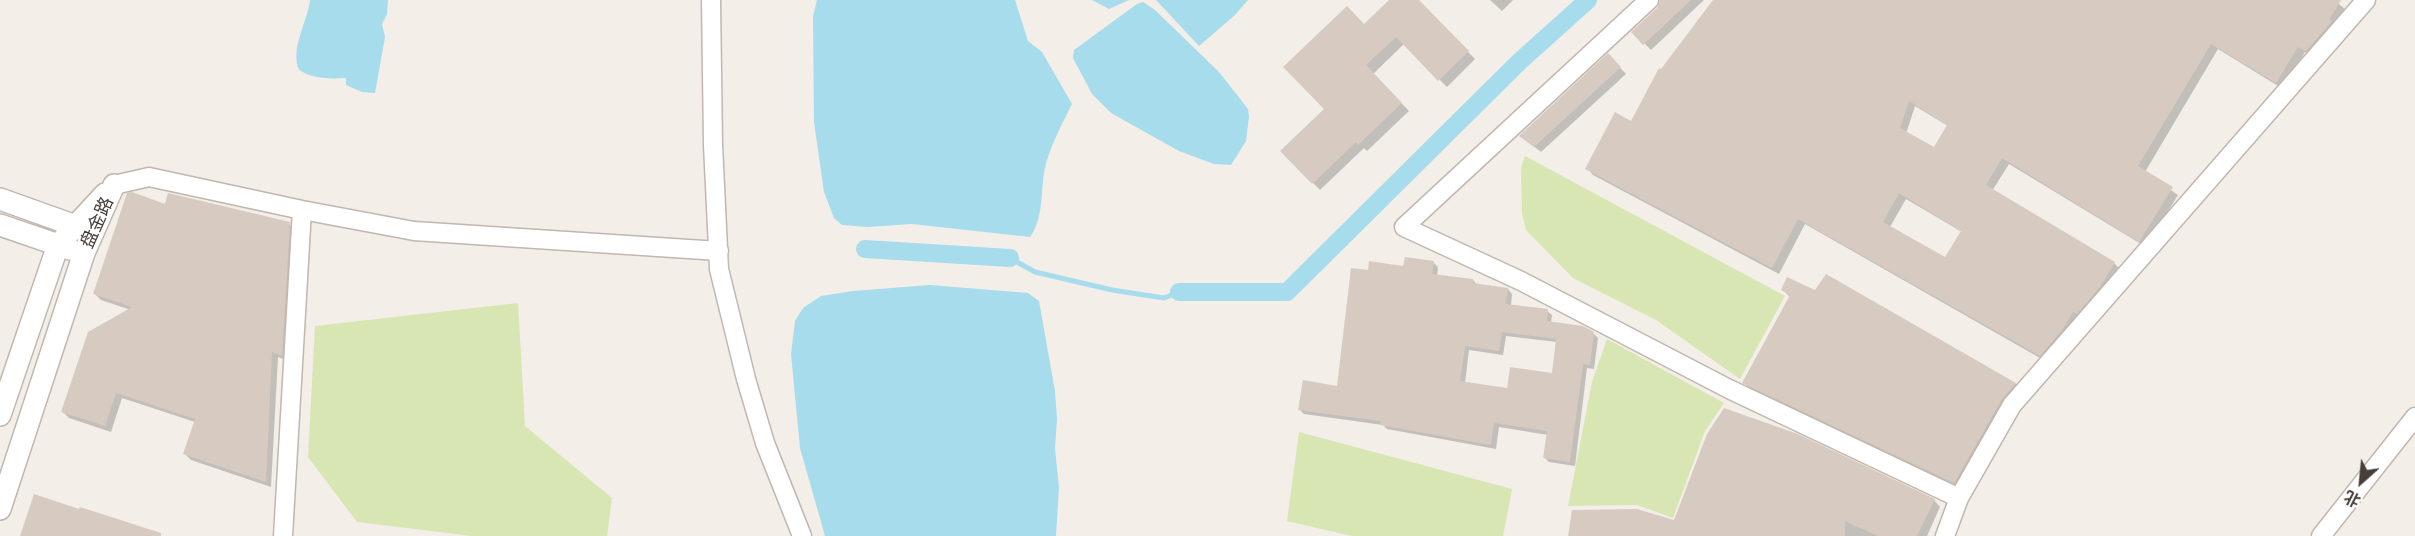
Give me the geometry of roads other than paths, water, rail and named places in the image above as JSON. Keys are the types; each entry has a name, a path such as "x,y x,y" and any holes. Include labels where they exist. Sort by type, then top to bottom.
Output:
{"street":[{"path":"711,0 713,145 719,269 759,422 802,536"},
{"path":"1649,0 1404,227 1521,281 1729,389 1959,498"},
{"path":"1945,536 1959,498 2013,405 2363,1"},
{"path":"114,185 149,177 414,231 718,251"},
{"name":"盘金路","path":"0,415 58,245 83,229 114,185"},
{"path":"0,199 83,229"},
{"path":"283,536 302,210"},
{"path":"0,225 84,253"},
{"name":"盘金路","path":"0,509 84,253 83,229"},
{"path":"2321,536 2415,417"}],"water":[{"path":"310,0 388,0 387,14 382,24 385,37 375,93 362,92 346,85 346,78 322,78 299,70 296,53"},
{"path":"817,0 1015,0 1028,41 1042,52 1072,104 1047,160 1040,210 1030,237 912,224 868,227 842,225 834,218 824,192 814,122 813,16"},
{"path":"1092,0 1129,0 1109,9"},
{"path":"1156,0 1248,0 1234,16 1199,46"},
{"path":"1143,2 1155,10 1219,72 1248,109 1246,141 1231,165 1214,164 1179,151 1111,113 1092,94 1073,58 1074,50"},
{"path":"930,285 1028,293 1039,301 1055,391 1057,419 1055,449 1059,487 1056,536 825,536 800,448 791,354 795,321 803,308 821,296"}],"waterway":[{"path":"1179,292 1287,292 1519,62 1588,0"},
{"path":"865,249 1010,258"},
{"path":"1010,258 1035,272 1112,290 1164,298 1179,292"}]}
